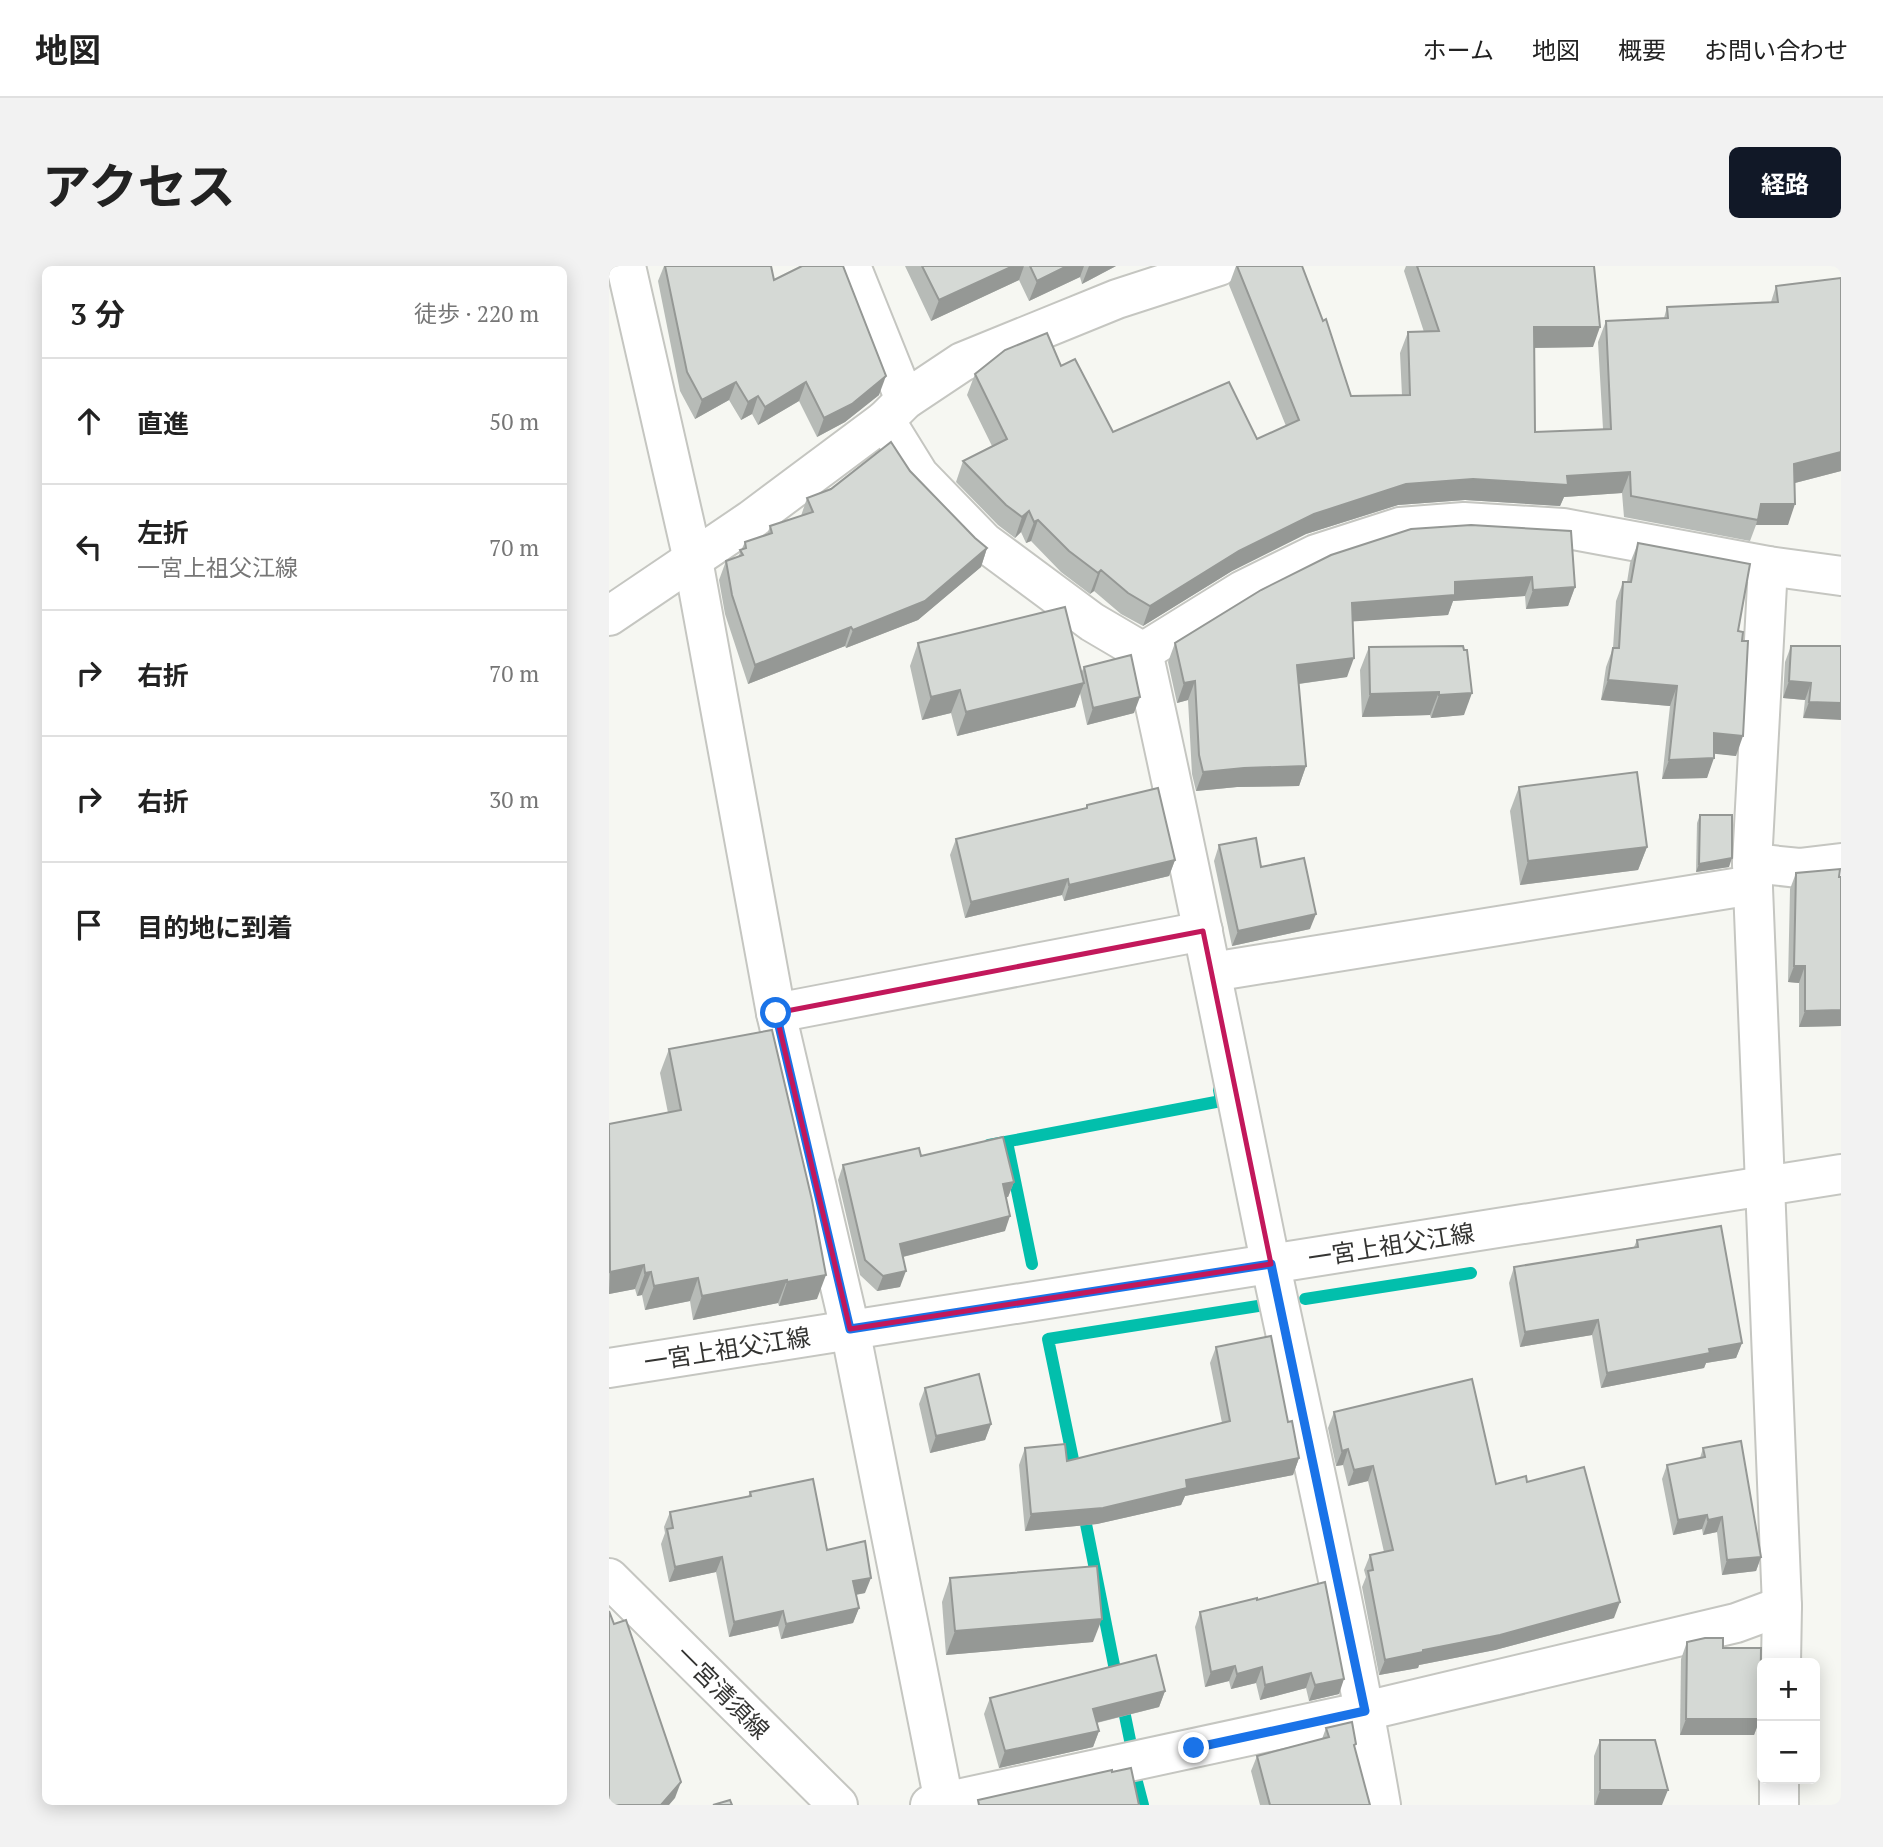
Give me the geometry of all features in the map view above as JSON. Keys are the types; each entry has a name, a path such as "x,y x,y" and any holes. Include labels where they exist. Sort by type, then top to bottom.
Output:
{"street":[{"path":"625,266 693,560 776,1013 850,1329 937,1804 1365,1711 1736,1623 1782,1606"},
{"path":"851,266 895,410 919,475 983,542 1092,622 1143,652 1365,1711 1381,1805"},
{"path":"609,616 751,520 962,362 1117,299 1219,266"},
{"path":"1143,652 1243,590 1316,554 1400,527 1464,522 1563,528 1768,566 1841,576"},
{"path":"1768,566 1753,874 1782,1606 1781,1658"},
{"path":"1212,972 1753,874 1841,863"},
{"path":"776,1013 1203,931"},
{"name":"一宮上祖父江線","path":"609,1368 1841,1174"},
{"name":"一宮清須線","path":"609,1578 838,1805"},
{"path":"1779,1784 1779,1805"}],"highlighted area":[{"path":"1203,931 1271,1264 850,1329 776,1013"}],"building":[{"path":"665,266 771,266 774,280 802,266 843,266 886,376 852,404 824,418 806,382 765,407 758,396 748,402 736,382 702,400 687,372"},
{"path":"922,266 1013,266 939,300"},
{"path":"1030,266 1067,266 1037,281"},
{"path":"1237,266 1302,266 1323,321 1326,319 1351,396 1410,395 1408,332 1439,331 1417,266 1594,266 1600,327 1534,327 1535,432 1611,429 1606,321 1668,318 1667,307 1778,302 1776,286 1841,278 1841,452 1794,464 1795,504 1761,504 1758,520 1631,496 1630,472 1567,476 1568,485 1473,479 1406,484 1314,514 1239,551 1150,606 1128,593 1101,570 1098,573 1069,551 1038,520 1034,522 1029,511 1022,517 1006,505 963,461 1007,439 975,374 1005,350 1047,333 1061,366 1075,359 1113,432 1229,382 1257,439 1299,420"},
{"path":"891,442 910,471 987,548 925,601 755,665 732,595 726,561 743,555 740,550 746,548 745,542 772,533 770,526 813,512 807,498 831,489"},
{"path":"1471,525 1571,531 1575,587 1533,590 1532,577 1455,582 1455,595 1352,603 1354,658 1297,665 1306,766 1203,772 1199,755 1195,681 1184,683 1175,643 1261,590 1331,555 1411,529"},
{"path":"1638,543 1750,564 1738,631 1743,632 1742,641 1748,641 1743,736 1714,733 1714,758 1669,760 1677,686 1608,680 1613,648 1619,648 1623,582 1631,582"},
{"path":"1065,607 1084,683 966,712 960,690 931,697 918,643"},
{"path":"1463,646 1464,650 1467,650 1472,693 1370,694 1369,647"},
{"path":"1791,646 1841,646 1841,703 1809,702 1811,683 1789,681"},
{"path":"1131,655 1140,697 1093,708 1084,667"},
{"path":"1637,772 1647,847 1528,861 1519,787"},
{"path":"1158,788 1175,860 1069,885 1068,879 971,902 956,839"},
{"path":"1700,815 1732,815 1732,858 1699,864"},
{"path":"1256,838 1261,867 1304,858 1316,914 1238,931 1219,845"},
{"path":"1840,869 1841,1010 1805,1011 1805,966 1794,966 1796,873"},
{"path":"772,1030 812,1200 826,1275 702,1296 698,1278 654,1286 651,1272 645,1273 644,1265 610,1272 609,1124 681,1110 669,1049"},
{"path":"1003,1137 1014,1182 1003,1184 1010,1216 900,1244 906,1271 883,1276 865,1260 843,1165 919,1148 921,1156"},
{"path":"1721,1226 1742,1343 1709,1349 1710,1353 1607,1373 1598,1320 1525,1332 1514,1267 1638,1247 1637,1240"},
{"path":"1271,1336 1288,1422 1292,1421 1299,1458 1186,1480 1187,1488 1103,1508 1031,1514 1025,1448 1065,1444 1067,1461 1230,1421 1216,1347"},
{"path":"979,1374 991,1424 936,1436 925,1388"},
{"path":"1472,1379 1496,1484 1526,1476 1527,1482 1584,1467 1620,1602 1500,1635 1385,1660 1368,1571 1373,1570 1370,1555 1393,1550 1373,1466 1354,1470 1348,1449 1342,1451 1334,1412"},
{"path":"1741,1441 1761,1557 1727,1560 1722,1517 1708,1520 1707,1515 1678,1520 1667,1465 1705,1457 1703,1448"},
{"path":"813,1479 827,1550 865,1541 871,1578 853,1581 859,1608 786,1624 783,1611 734,1622 722,1557 675,1567 667,1529 673,1528 670,1512 751,1496 750,1492"},
{"path":"1097,1566 1102,1619 955,1631 950,1578"},
{"path":"1325,1582 1344,1679 1315,1685 1311,1673 1265,1685 1262,1667 1237,1674 1235,1666 1211,1672 1200,1612"},
{"path":"609,1611 614,1624 626,1620 681,1782 661,1805 609,1805"},
{"path":"1723,1638 1723,1648 1761,1648 1761,1658 1757,1658 1757,1719 1686,1719 1687,1642"},
{"path":"1156,1655 1165,1691 1093,1709 1099,1731 1005,1751 990,1698"},
{"path":"1352,1722 1354,1745 1370,1805 1270,1805 1257,1756 1329,1737 1326,1728"},
{"path":"1600,1740 1655,1740 1668,1790 1600,1790"},
{"path":"1131,1768 1139,1805 979,1805 978,1800"},
{"path":"730,1800 732,1805 713,1805"}],"waterway":[{"path":"989,1145 1221,1101 1219,1090"},
{"path":"1007,1142 1032,1264"},
{"path":"1305,1299 1471,1273"},
{"path":"1076,1474 1048,1339 1258,1306"},
{"path":"1083,1509 1117,1680"},
{"path":"1122,1701 1131,1745"},
{"path":"1137,1782 1143,1805"}],"route":[{"path":"776,1013 850,1329 1271,1264 1365,1711 1194,1748"}]}
